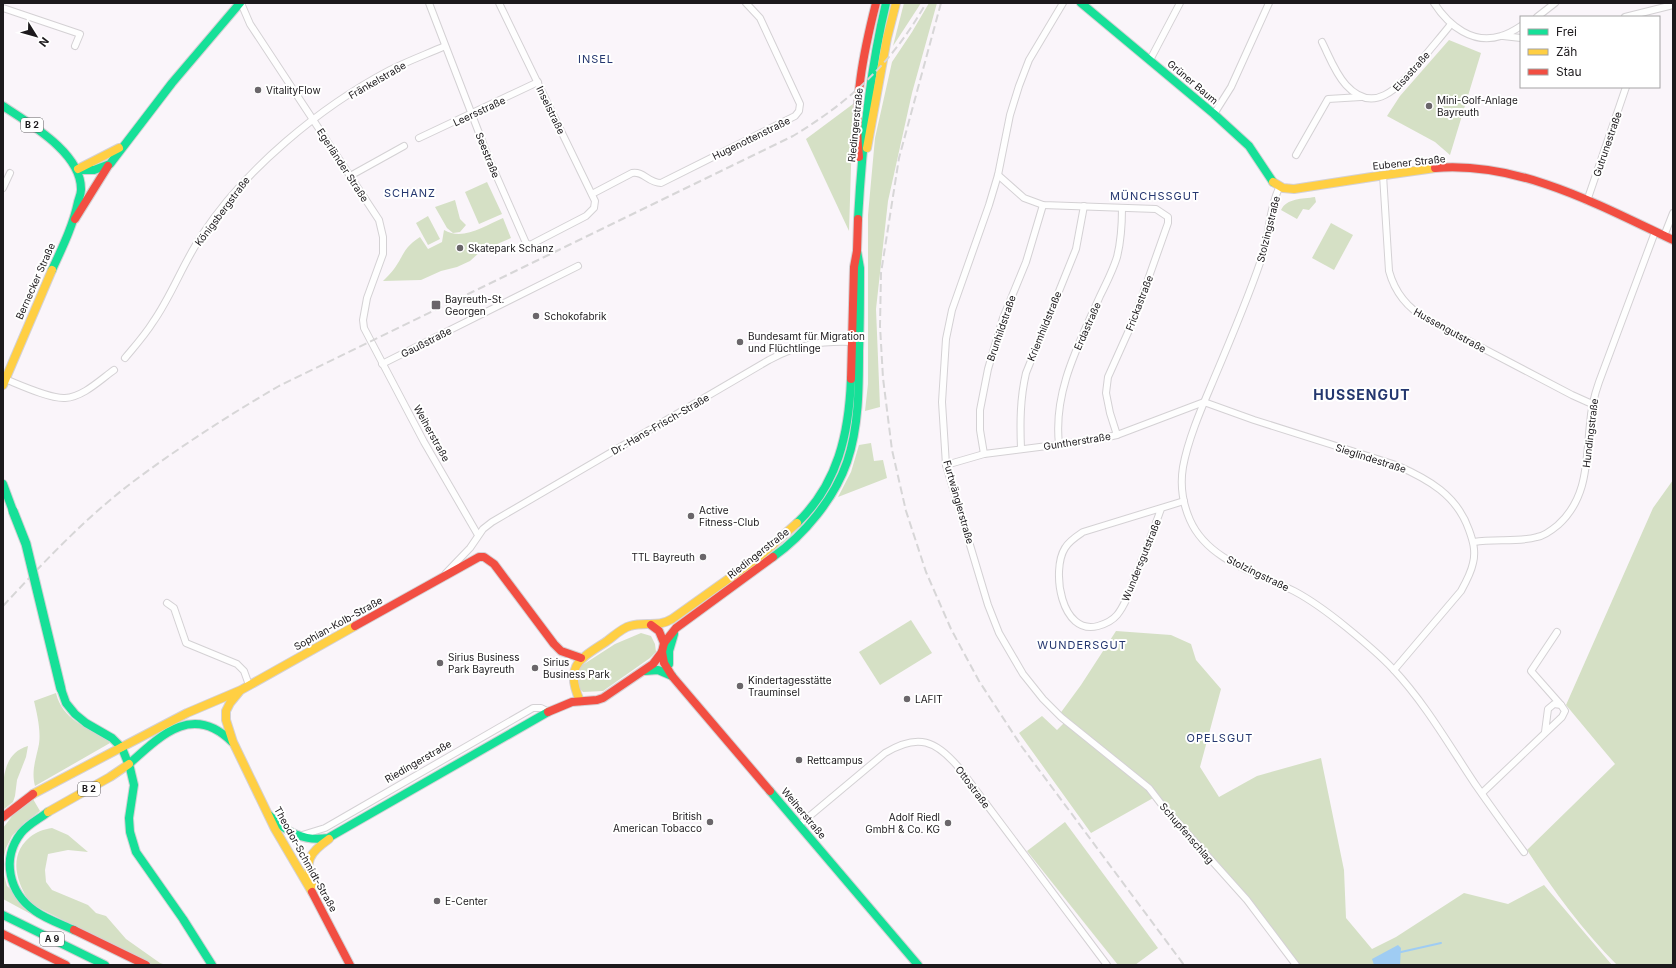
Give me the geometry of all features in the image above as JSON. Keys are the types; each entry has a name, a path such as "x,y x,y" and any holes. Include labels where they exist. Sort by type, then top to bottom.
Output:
{"main road":[{"path":"74,220 122,146 188,63 240,3"},
{"path":"861,170 856,129 859,93 864,60 876,3"},
{"name":"Riedingerstraße","path":"581,658 629,626 641,624 663,624 739,571 764,553 790,530 810,508 830,479 842,446 848,413 851,387 854,267 857,251 861,170 867,102 876,48 886,3"},
{"path":"861,170 868,146 887,38 896,3"},
{"name":"Grüner Baum","path":"1081,3 1214,114 1249,146 1274,184 1279,188"},
{"name":"B 2","path":"3,106 59,147 67,155 77,170"},
{"path":"77,170 122,146"},
{"path":"77,170 99,170 110,164"},
{"name":"Eubener Straße","path":"1279,188 1297,190 1427,169 1470,168 1508,174 1537,181 1587,201 1673,240"},
{"name":"Bernecker Straße","path":"4,382 74,220 81,190 77,170"},
{"name":"Riedingerstraße","path":"269,815 278,825 297,836 314,840 323,839 334,835 549,712 566,704 603,698 642,672 659,658 663,648 676,628 787,547 810,523 838,484 847,462 853,441 859,388 860,268 857,251"},
{"path":"3,484 26,544 63,698 73,713 110,735 122,747 129,764 134,788 130,805 129,819 131,841 139,858 163,890 212,965"},
{"path":"438,580 478,557 484,557 494,564 554,644 562,651 581,658 576,664 572,678 580,701"},
{"path":"729,590 739,571"},
{"name":"Sophian-Kolb-Straße","path":"122,747 187,713 245,687 438,580"},
{"name":"Weiherstraße","path":"651,625 658,631 663,648 664,664 672,676 918,965"},
{"path":"672,676 668,660 668,651 676,628"},
{"path":"642,672 658,670 672,676"},
{"path":"232,742 226,720 226,711 230,703 245,687"},
{"path":"129,764 161,735 182,725 194,723 211,726 232,742"},
{"name":"Theodor-Schmidt-Straße","path":"232,742 275,829 318,902 350,965"},
{"name":"B 2","path":"3,817 17,805 34,794 122,747"},
{"name":"B 2","path":"129,764 110,777 48,812 22,832 11,849 8,872 11,886 16,894 36,912 146,965"},
{"path":"318,902 308,875 308,861 316,848 334,835"},
{"name":"A 9","path":"3,915 105,965"},
{"name":"A 9","path":"3,934 66,965"}],"street":[{"name":"Egerländer Straße","path":"240,3 250,24 379,220 383,237 383,254 367,298 363,320 364,328 370,341"},
{"name":"Seestraße","path":"429,3 489,159 526,243 530,245 586,216 594,208 595,201 592,194"},
{"name":"Inselstraße","path":"499,3 592,194"},
{"name":"Hugenottenstraße","path":"592,194 632,173 637,172 640,172 653,182 661,183 795,116 799,111 800,104 760,18 746,3"},
{"name":"Furtwänglerstraße","path":"1061,717 1043,699 1023,674 1000,633 988,605 946,465 942,402 946,338 952,310 990,205 998,175 1010,115 1029,60 1063,3"},
{"path":"1150,60 1180,3"},
{"path":"1214,114 1231,87 1269,3"},
{"path":"1434,3 1451,24 1462,32 1474,37 1488,39 1502,36 1520,27"},
{"path":"1538,16 1555,3"},
{"path":"1630,16 1673,5"},
{"path":"3,8 80,34 76,46"},
{"name":"Elsastraße","path":"1296,155 1328,99 1361,97 1370,99 1391,93 1403,82 1451,24"},
{"path":"1502,36 1520,38"},
{"path":"1322,42 1345,84 1361,97"},
{"name":"Fränkelstraße","path":"313,120 365,84 389,71 446,46"},
{"name":"Leersstraße","path":"419,138 538,82"},
{"name":"Gutrunestraße","path":"1587,201 1626,88"},
{"name":"Königsbergstraße","path":"125,358 154,322 202,234 229,199 254,170 313,120"},
{"path":"350,176 404,146"},
{"path":"3,188 10,173"},
{"path":"998,175 1024,198 1043,205 1122,208"},
{"name":"Hussengutstraße","path":"1383,175 1389,270 1392,284 1406,305 1427,319 1592,404"},
{"name":"Stolzingstraße","path":"1279,188 1272,205 1269,234 1264,253 1204,402 1186,453 1182,484 1184,501 1189,519 1195,531 1205,543 1218,553 1313,602 1368,645 1394,670 1423,706 1524,852"},
{"name":"Brunhildstraße","path":"984,454 980,430 980,410 988,369 1003,318 1026,262 1043,205"},
{"name":"Kriemhildstraße","path":"1021,449 1020,410 1026,373 1076,249 1084,206"},
{"name":"Frickastraße","path":"1118,435 1110,413 1106,393 1108,377 1134,319 1168,223 1168,217 1156,209 1122,208"},
{"name":"Erdastraße","path":"1059,444 1057,428 1058,413 1064,385 1075,354 1117,258 1122,224 1122,208"},
{"name":"Hundingstraße","path":"1474,542 1525,540 1540,537 1554,528 1569,514 1583,487 1586,472 1592,404 1599,382 1659,234 1673,213"},
{"name":"Gaußstraße","path":"382,364 578,266"},
{"name":"Weiherstraße","path":"370,341 424,442 478,535"},
{"name":"Dr.-Hans-Frisch-Straße","path":"478,535 486,526 498,518 769,360 807,344 852,342"},
{"path":"4,382 66,398 77,395 88,389 114,370"},
{"name":"Guntherstraße","path":"946,465 984,454 1094,440 1118,435 1204,402"},
{"name":"Sieglindestraße","path":"1204,402 1254,420 1394,464 1417,474 1438,486 1453,500 1460,510 1474,542 1473,562 1469,576 1461,591 1394,670"},
{"name":"Wundersgutstraße","path":"1161,509 1126,600 1116,616 1106,623 1094,627 1087,627 1072,619 1066,611 1062,601 1059,568 1061,555 1066,546 1084,532 1102,525 1161,509 1184,501"},
{"path":"438,580 458,562 470,548 478,535"},
{"path":"167,603 174,608 186,642 237,664 244,671 245,687"},
{"path":"1482,793 1563,715 1564,708 1531,671 1557,632"},
{"path":"1545,732 1548,709 1554,704 1561,705"},
{"name":"Riedingerstraße","path":"297,836 325,828 533,708 541,708 549,712"},
{"name":"Schupfenschlag","path":"1061,717 1149,788 1162,805 1247,900 1296,965"},
{"name":"Ottostraße","path":"799,825 885,753 897,746 914,741 932,745 950,758 960,769 1107,965"}],"green space":[{"path":"904,3 921,3 893,46"},
{"path":"929,3 937,3 912,93 888,201 876,309 880,407 865,411 868,384 868,215 875,138 892,62"},
{"name":"Mini-Golf-Anlage Bayreuth","path":"1449,40 1481,53 1450,155 1435,142 1387,116 1400,96"},
{"path":"853,104 849,231 806,139"},
{"path":"487,182 502,214 479,224 465,192"},
{"path":"1315,197 1316,202 1309,210 1303,209 1297,219 1281,210 1291,201"},
{"path":"455,200 460,219 466,225 460,232 453,233 447,228 435,207"},
{"path":"428,216 440,239 428,245 416,223"},
{"name":"Skatepark Schanz","path":"503,218 511,238 481,251 470,261 421,280 383,281 394,269 407,248 420,237 428,249 442,242 444,230 451,233 466,233"},
{"path":"1331,223 1353,235 1334,270 1312,258"},
{"path":"871,443 874,461 883,460 887,478 838,497 851,472 859,445"},
{"path":"1673,480 1673,965 1617,965 1604,952 1569,910 1527,850 1615,764 1566,705 1653,508"},
{"path":"911,620 932,653 880,685 859,652"},
{"path":"1116,631 1171,635 1191,644 1196,660 1221,689 1200,767 1219,797 1257,776 1321,758 1344,870 1346,918 1372,949 1396,937 1464,893 1508,904 1544,885 1612,965 1296,965 1247,900 1155,797 1091,833 1019,733 1042,716 1057,730 1065,722 1059,715 1081,685"},
{"path":"641,633 651,636 655,644 656,652 650,658 603,691 583,692 577,686 574,678 581,666 615,644"},
{"path":"56,693 64,710 76,722 108,740 110,743 35,786 34,770 39,744 39,733 34,701"},
{"path":"28,746 26,757 17,780 13,802 3,810 4,781 8,763 12,756 19,750"},
{"path":"33,799 40,811 24,823 12,836 6,848 3,861 3,828 16,811"},
{"path":"1065,822 1158,948 1135,965 1118,965 1027,851"},
{"path":"52,828 68,835 88,852 68,850 48,854 45,870 46,882 52,890 88,905 96,913 106,916 126,939 160,963 166,965 152,965 31,904 18,879 18,853 32,835"},
{"path":"3,861 4,875 7,886 51,925 3,899"}],"water":[{"path":"1398,945 1401,948 1400,965 1374,965 1372,959"}],"waterway":[{"path":"1401,952 1441,943"}],"railway":[{"path":"3,606 66,540 116,495 187,443 260,397 279,386 793,136 814,123 852,94 885,62 913,24 926,3"},
{"path":"941,3 899,158 881,273 880,326 883,378 892,450 906,511 926,572 951,629 979,681 1022,747 1184,965"}],"traffic: fast":[{"path":"77,170 94,170 110,164 172,83 240,3"},
{"path":"858,219 867,110 875,56 886,3"},
{"path":"1081,3 1214,114 1249,146 1273,182"},
{"path":"3,106 40,131 64,152 73,164 79,177 81,192 76,211 67,237 52,270"},
{"path":"773,557 807,527 826,503 841,476 851,449 858,407 859,379 860,268 857,251"},
{"path":"797,523 811,508 822,492 832,475 839,457 847,419 851,379"},
{"path":"3,484 13,511"},
{"path":"13,511 26,544 61,689"},
{"path":"669,664 669,651 674,634"},
{"path":"645,671 658,670 672,676"},
{"path":"61,689 66,703 75,714 86,723 112,738 122,748 130,768 134,785 129,818 130,832 136,852 183,919 212,965"},
{"path":"269,815 289,831 303,837 319,839 328,838 548,712"},
{"path":"129,764 165,734 191,724 204,725 218,731 232,742"},
{"path":"770,791 918,965"},
{"path":"48,812 30,824 21,833 15,843 11,854 11,875 19,895 26,904 44,916 74,930"},
{"path":"3,915 105,965"}],"traffic: slow":[{"path":"867,148 887,38 896,3"},
{"path":"78,169 119,148"},
{"path":"1273,182 1283,188 1294,189 1435,168"},
{"path":"3,385 52,270"},
{"path":"580,701 575,689 574,671 582,658 627,627 641,624 656,624 667,622 672,619 759,557 797,523"},
{"path":"122,747 187,713 241,690 355,626"},
{"path":"239,692 230,703 226,711 226,720 233,742 275,829 312,892"},
{"path":"33,794 122,747"},
{"path":"48,812 110,777 129,764"},
{"path":"312,885 308,870 310,858 313,853 329,839"}],"traffic: jam":[{"path":"859,157 857,118 860,79 876,3"},
{"path":"75,219 108,166"},
{"path":"1435,168 1466,168 1497,171 1528,178 1587,200 1673,240"},
{"path":"851,379 854,267 857,251 858,219"},
{"path":"355,626 479,557 484,557 494,564 554,644 561,651 581,658"},
{"path":"548,712 572,702 597,700 603,698 653,664 662,652 664,643 676,628 773,557"},
{"path":"651,625 659,631 664,643"},
{"path":"662,652 664,663 672,676 770,791"},
{"path":"3,817 33,794"},
{"path":"312,892 350,965"},
{"path":"74,930 146,965"},
{"path":"3,934 66,965"}],"place":[{"name":"VitalityFlow","path":"258,90"},
{"name":"Mini-Golf-Anlage Bayreuth","path":"1429,106"},
{"name":"Skatepark Schanz","path":"460,248"},
{"name":"Bayreuth-St. Georgen","path":"436,305"},
{"name":"Schokofabrik","path":"536,316"},
{"name":"Bundesamt für Migration und Flüchtlinge","path":"740,342"},
{"name":"Active Fitness-Club","path":"691,516"},
{"name":"TTL Bayreuth","path":"703,557"},
{"name":"Sirius Business Park Bayreuth","path":"440,663"},
{"name":"Sirius Business Park","path":"535,668"},
{"name":"Kindertagesstätte Trauminsel","path":"740,686"},
{"name":"LAFIT","path":"907,699"},
{"name":"Rettcampus","path":"799,760"},
{"name":"British American Tobacco","path":"710,822"},
{"name":"Adolf Riedl GmbH & Co. KG","path":"948,823"},
{"name":"E-Center","path":"437,901"}],"district":[{"name":"INSEL","path":"596,59"},
{"name":"SCHANZ","path":"410,193"},
{"name":"MÜNCHSSGUT","path":"1155,196"},
{"name":"HUSSENGUT","path":"1362,395"},
{"name":"WUNDERSGUT","path":"1082,645"},
{"name":"OPELSGUT","path":"1220,738"}]}
